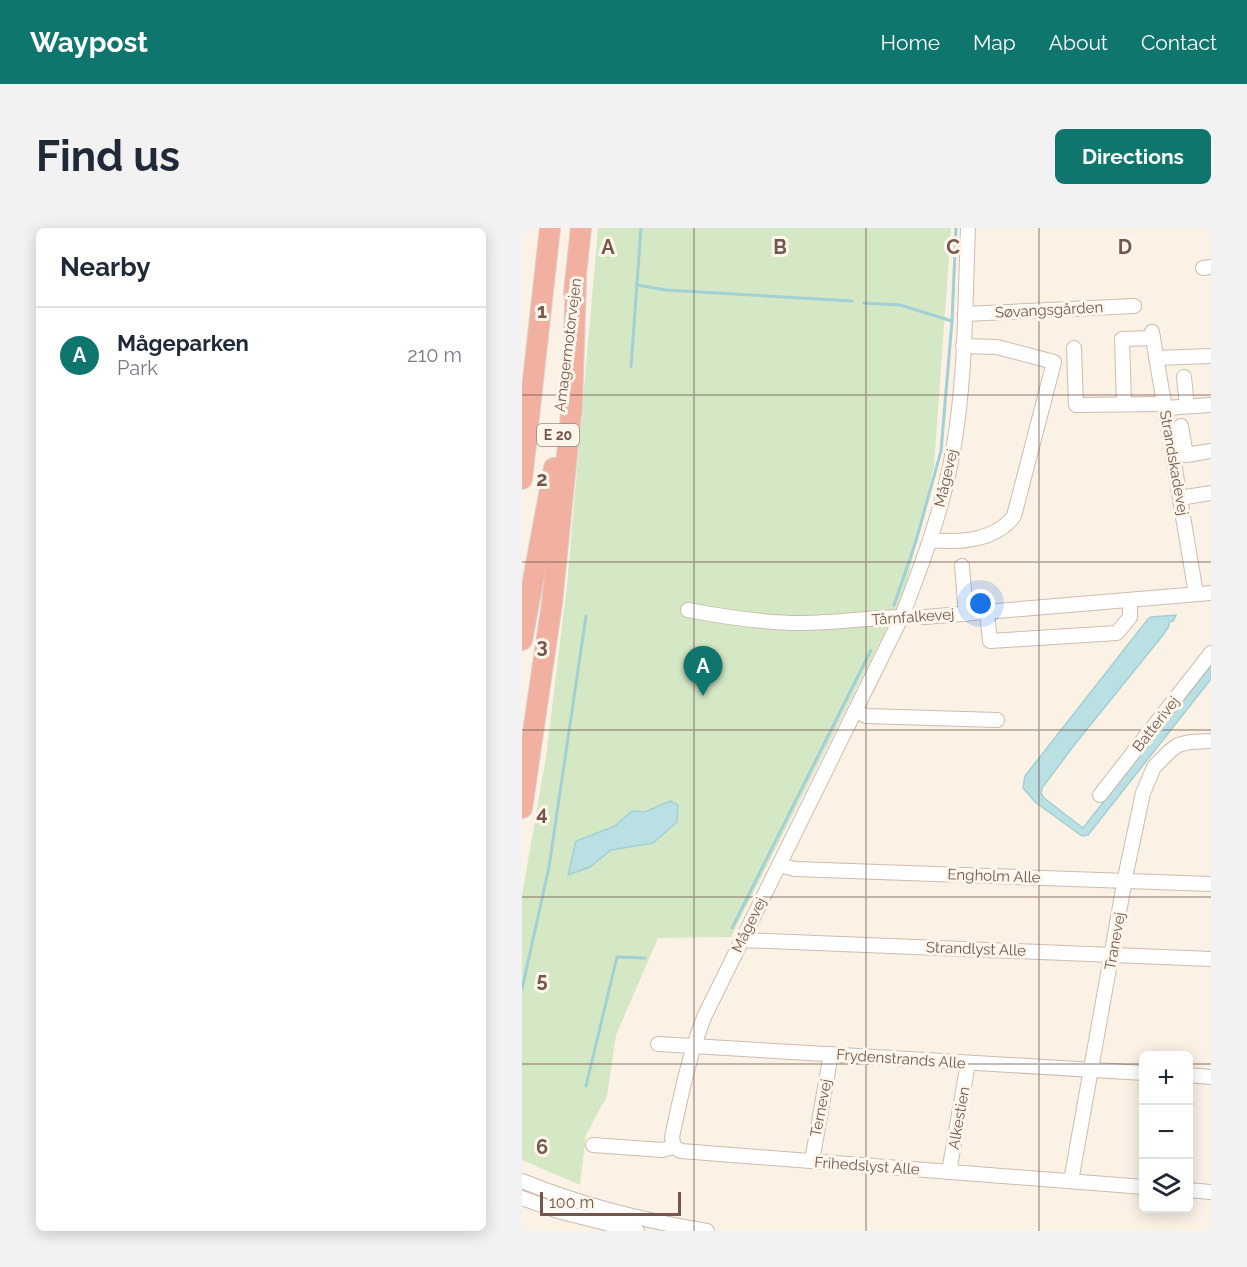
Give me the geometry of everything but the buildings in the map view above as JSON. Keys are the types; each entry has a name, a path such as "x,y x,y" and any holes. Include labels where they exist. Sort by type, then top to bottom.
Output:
{"highway":[{"name":"Amagermotorvejen","path":"522,640 554,470 581,228"},
{"name":"Amagermotorvejen","path":"522,479 550,232"},
{"path":"522,396 550,232"},
{"path":"522,808 553,592 572,404 576,280"}],"street":[{"name":"Mågevej","path":"674,1147 672,1137 693,1045 705,1015 902,616 923,564 953,450 960,399 968,228"},
{"name":"Søvangsgården","path":"965,315 1134,306"},
{"name":"Strandskadevej","path":"1124,404 1122,339 1152,335 1164,406 1179,436 1180,498 1196,594"},
{"path":"930,540 948,541 985,537 1002,528 1014,516 1054,362 997,347 963,346"},
{"path":"1074,348 1076,405 1211,405"},
{"path":"1156,357 1211,356"},
{"path":"1184,377 1187,406"},
{"path":"1179,436 1186,455 1211,451"},
{"path":"1180,498 1211,493"},
{"path":"962,566 966,614"},
{"name":"Tårnfalkevej","path":"688,610 743,620 799,624 851,622 902,616 966,614 1211,593"},
{"path":"987,612 990,641 1117,633 1130,617 1130,600"},
{"name":"Batterivej","path":"1100,795 1211,653"},
{"path":"855,711 866,716 997,720"},
{"name":"Tranevej","path":"1071,1181 1125,880 1143,793 1154,767 1170,751 1178,745 1211,741"},
{"name":"Engholm Alle","path":"778,865 795,869 1211,884"},
{"name":"Strandlyst Alle","path":"741,940 1211,959"},
{"name":"Frydenstrands Alle","path":"658,1044 1139,1073"},
{"name":"Ternevej","path":"812,1161 831,1054"},
{"name":"Alkestien","path":"949,1172 968,1063"},
{"path":"1193,1075 1211,1077"},
{"name":"Frihedslyst Alle","path":"593,1145 662,1150 674,1147 681,1151 1139,1187"},
{"path":"522,1181 610,1210 707,1231"},
{"path":"1193,1190 1211,1192"},
{"path":"522,1198 558,1211 637,1231"}],"green space":[{"path":"598,228 951,228 934,466 906,586 731,937 658,938 616,1035 607,1096 586,1135 580,1185 522,1160 522,895 546,757 567,585"}],"water":[{"path":"1176,615 1173,621 1169,622 1163,635 1042,788 1041,793 1044,798 1083,828 1211,666 1211,679 1088,835 1082,836 1035,802 1023,788 1025,776 1148,619"},
{"path":"670,801 678,805 677,822 653,843 611,850 590,867 568,875 576,841 615,826 632,811 645,812"}],"waterway":[{"path":"631,367 641,228"},
{"path":"952,321 956,228"},
{"path":"637,285 666,290 852,301"},
{"path":"864,303 900,305 952,321 941,451 916,541 894,605"},
{"path":"522,989 549,867 586,616"},
{"path":"732,928 871,650"},
{"path":"586,1086 617,957 645,958"}],"place":[{"name":"Mågeparken","path":"703,696"}]}
